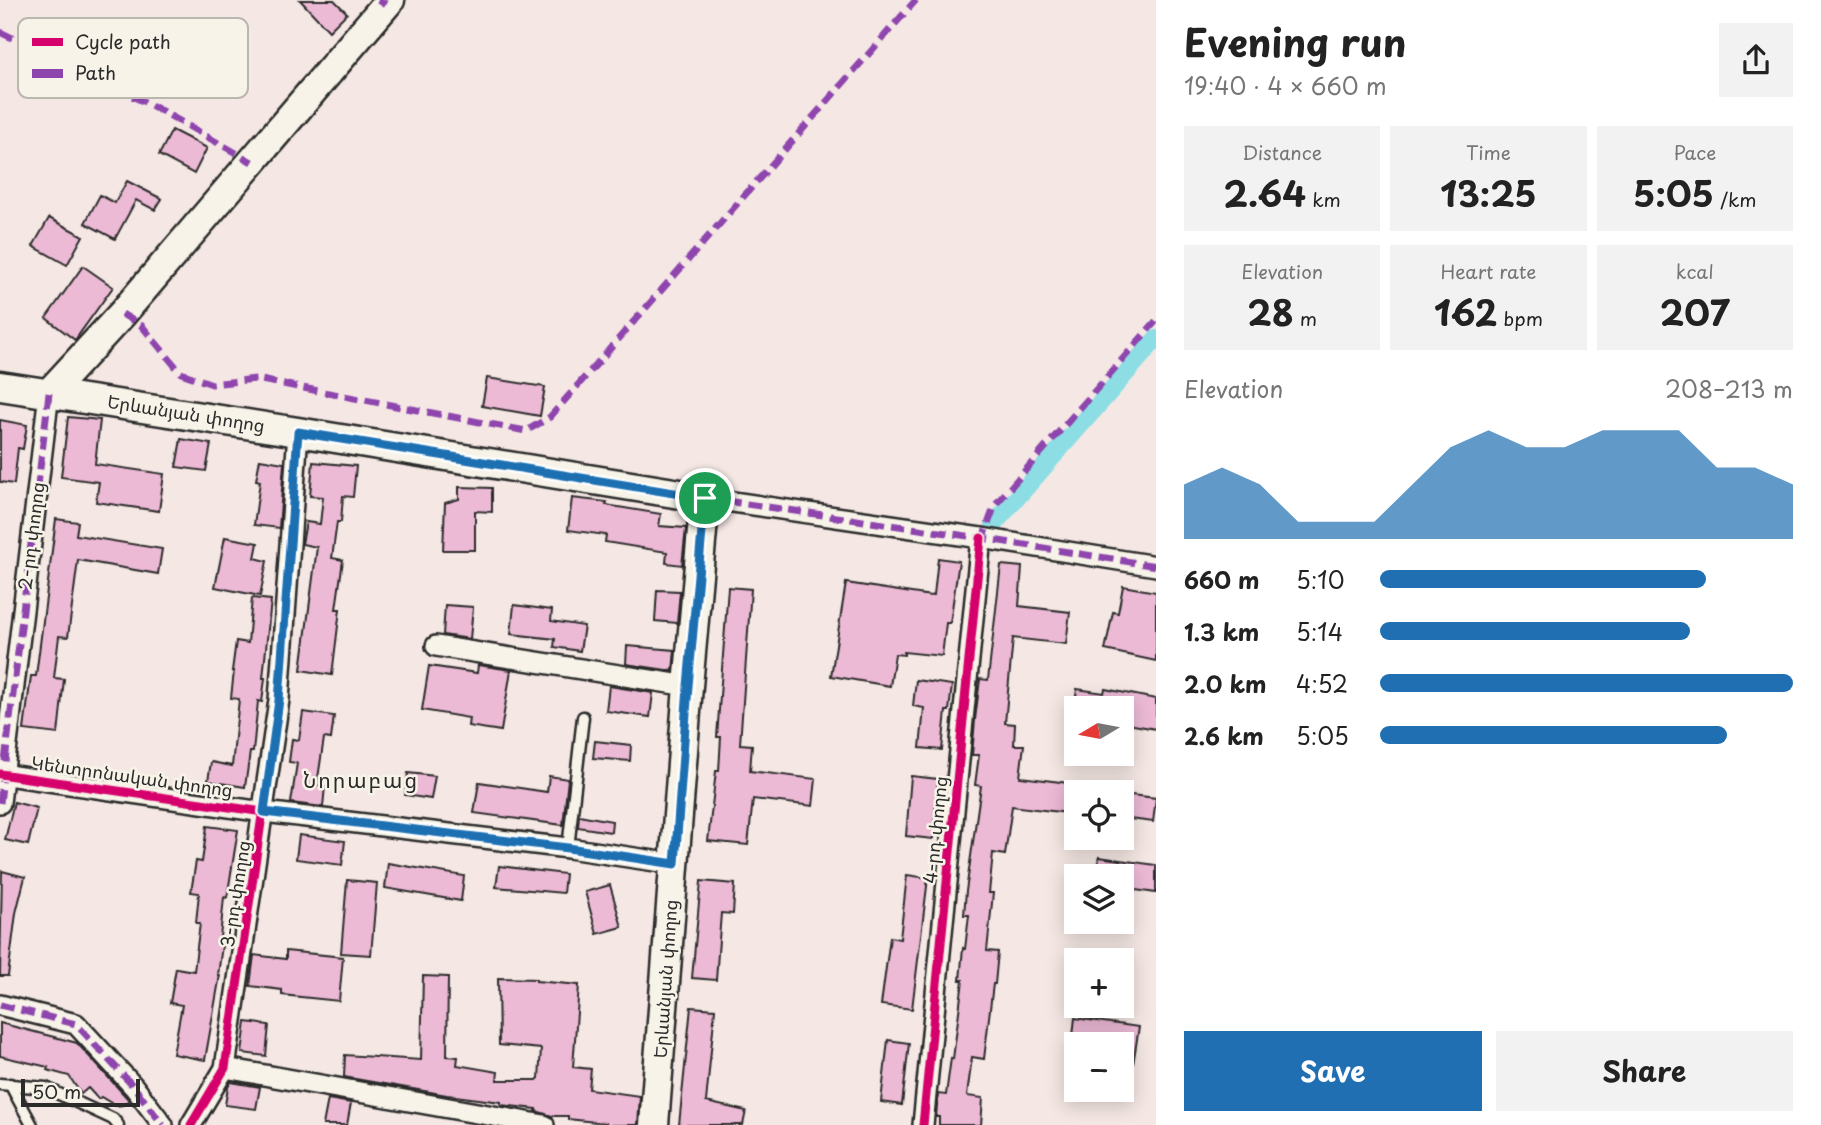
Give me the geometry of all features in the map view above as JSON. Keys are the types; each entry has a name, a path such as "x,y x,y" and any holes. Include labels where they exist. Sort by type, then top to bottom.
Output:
{"main road":[{"path":"49,393 122,314 390,0"},
{"name":"Երևանյան փողոց","path":"0,386 705,498 654,1125"}],"street":[{"name":"2-րդ փողոց","path":"0,803 49,393"},
{"name":"3-րդ փողոց","path":"225,1068 279,700 298,432"},
{"path":"705,498 981,537 1156,566"},
{"name":"4-րդ փողոց","path":"923,1125 981,537"},
{"path":"436,646 688,686"},
{"name":"Կենտրոնական փողոց","path":"2,775 264,812 568,848 675,864"},
{"path":"0,1005 76,1024 134,1087 163,1125"},
{"path":"191,1125 225,1068 544,1125"}],"lane":[{"path":"568,848 583,718"},
{"path":"5,1084 33,1125"},
{"path":"5,1084 46,1088 113,1119 118,1125"}],"building":[{"path":"300,0 334,0 347,13 329,31"},
{"path":"172,130 207,148 194,174 159,155"},
{"path":"127,181 162,199 155,210 136,200 115,239 85,223 100,195 115,203"},
{"path":"49,218 83,236 67,265 33,246"},
{"path":"83,266 113,287 75,340 46,318"},
{"path":"487,378 545,387 540,416 482,406"},
{"path":"68,417 100,420 95,464 164,474 159,511 96,502 99,482 61,477"},
{"path":"0,420 27,425 23,449 18,448 14,484 0,482"},
{"path":"181,439 211,444 206,471 176,467"},
{"path":"260,459 284,463 279,528 254,525"},
{"path":"313,462 356,466 353,497 343,496 341,522 337,522 332,558 343,560 336,609 340,609 332,675 301,670 317,547 302,544 306,522 320,524 323,497 310,496"},
{"path":"459,487 492,488 492,512 475,511 475,550 443,550 445,503 459,499"},
{"path":"572,498 607,502 606,505 661,514 659,526 686,528 682,565 666,563 667,552 605,542 606,535 568,530"},
{"path":"56,519 78,522 76,535 162,549 158,574 78,560 68,637 59,636 54,678 64,679 58,734 24,730 31,676 36,676"},
{"path":"225,537 258,543 255,558 267,561 260,596 215,587"},
{"path":"938,558 959,561 942,656 904,652 904,655 895,654 890,686 831,676 846,583 931,596 934,595"},
{"path":"1001,565 1022,567 1019,606 1070,612 1066,644 1013,638 1005,723 1015,724 1014,745 1024,745 1020,777 1064,782 1064,812 1012,806 1005,855 993,853 989,893 993,893 987,951 998,952 995,984 984,1059 972,1057 967,1096 983,1098 981,1125 939,1125 939,1117 936,1117 938,1094 946,1095 963,980 960,980 969,915 964,915 966,891 981,786 975,785 979,755 972,755 975,720 980,679 988,680"},
{"path":"1123,586 1156,592 1156,661 1105,650 1113,612 1118,613"},
{"path":"728,587 751,589 740,744 752,745 750,771 816,779 813,806 753,799 748,845 708,841 716,771 719,771 721,737 717,737"},
{"path":"657,590 680,591 677,623 655,621"},
{"path":"252,598 271,600 262,702 258,701 253,752 250,752 245,787 208,781 211,762 232,766 239,699 231,698 232,671 236,641 248,643"},
{"path":"445,605 473,607 470,639 443,635"},
{"path":"514,605 552,610 551,621 584,626 580,651 554,647 555,639 511,634"},
{"path":"627,646 675,650 673,671 626,664"},
{"path":"478,665 511,670 501,731 468,726 469,718 422,710 429,666 477,673"},
{"path":"916,680 952,685 942,750 920,748 924,708 913,706"},
{"path":"609,686 653,693 650,717 606,711"},
{"path":"1077,689 1104,693 1105,689 1156,699 1156,729 1134,725 1134,696 1076,696"},
{"path":"303,712 334,716 331,739 324,738 317,785 325,786 323,807 291,803 297,763 289,762 292,739 299,740"},
{"path":"595,741 631,745 630,761 593,758"},
{"path":"408,773 435,776 431,799 405,795"},
{"path":"549,776 568,779 563,825 474,813 479,782 547,792"},
{"path":"911,776 938,779 933,839 906,836"},
{"path":"1134,795 1156,798 1153,822 1134,820"},
{"path":"14,802 37,808 28,845 5,840"},
{"path":"579,815 612,821 611,832 578,827"},
{"path":"207,826 238,830 227,898 224,897 220,975 205,1060 173,1054 182,1005 170,1003 176,968 194,971 200,923 196,923 199,893 191,892 196,861 202,862"},
{"path":"299,835 345,841 342,865 296,859"},
{"path":"1099,857 1156,865 1156,893 1134,890 1134,864 1098,864"},
{"path":"388,863 464,876 461,901 385,888"},
{"path":"499,866 565,874 563,893 496,887"},
{"path":"2,871 25,877 16,913 8,976 0,976"},
{"path":"907,875 928,878 912,1009 881,1005 890,937 900,939"},
{"path":"347,880 377,883 371,955 341,953"},
{"path":"701,881 735,884 733,914 721,913 716,980 692,978"},
{"path":"610,885 622,927 597,934 585,892"},
{"path":"286,951 343,957 339,1001 282,995 282,990 250,986 254,955 286,959"},
{"path":"423,976 448,977 447,1056 458,1057 457,1065 498,1072 497,1080 537,1080 541,1049 499,1045 498,978 536,979 579,985 573,1067 591,1069 589,1089 640,1096 638,1125 605,1125 606,1123 568,1119 568,1116 552,1116 536,1109 501,1105 501,1102 344,1077 345,1055 421,1060"},
{"path":"691,1007 715,1009 706,1102 746,1111 743,1125 679,1125"},
{"path":"1075,1018 1139,1027 1134,1058 1134,1032 1073,1032"},
{"path":"246,1022 269,1025 266,1056 242,1053"},
{"path":"0,1023 77,1043 129,1100 116,1106 101,1097 98,1099 88,1088 81,1094 69,1076 47,1070 48,1067 0,1056"},
{"path":"888,1040 909,1043 902,1105 881,1102"},
{"path":"231,1082 260,1087 256,1109 225,1105"},
{"path":"328,1099 351,1103 347,1125 323,1125"}],"waterway":[{"path":"994,524 1156,339"}],"marked path":[{"path":"378,0 386,4"},
{"path":"122,314 142,326 181,373 212,384 256,379 526,431 550,417 916,0"},
{"path":"0,32 18,41"},
{"path":"137,98 252,162"},
{"path":"981,543 995,505 1156,321"},
{"path":"0,803 49,393"},
{"path":"705,498 1156,566"},
{"path":"0,1005 76,1024 134,1087 163,1125"}],"cycle path":[{"path":"191,1125 225,1068 279,700 298,432"},
{"path":"923,1125 981,538"},
{"path":"0,774 264,812 568,848 675,864"}],"district":[{"name":"Նորաբաց","path":"361,781"}],"route":[{"path":"298,432 705,498 675,864 568,848 264,812 279,700 298,432"}]}
